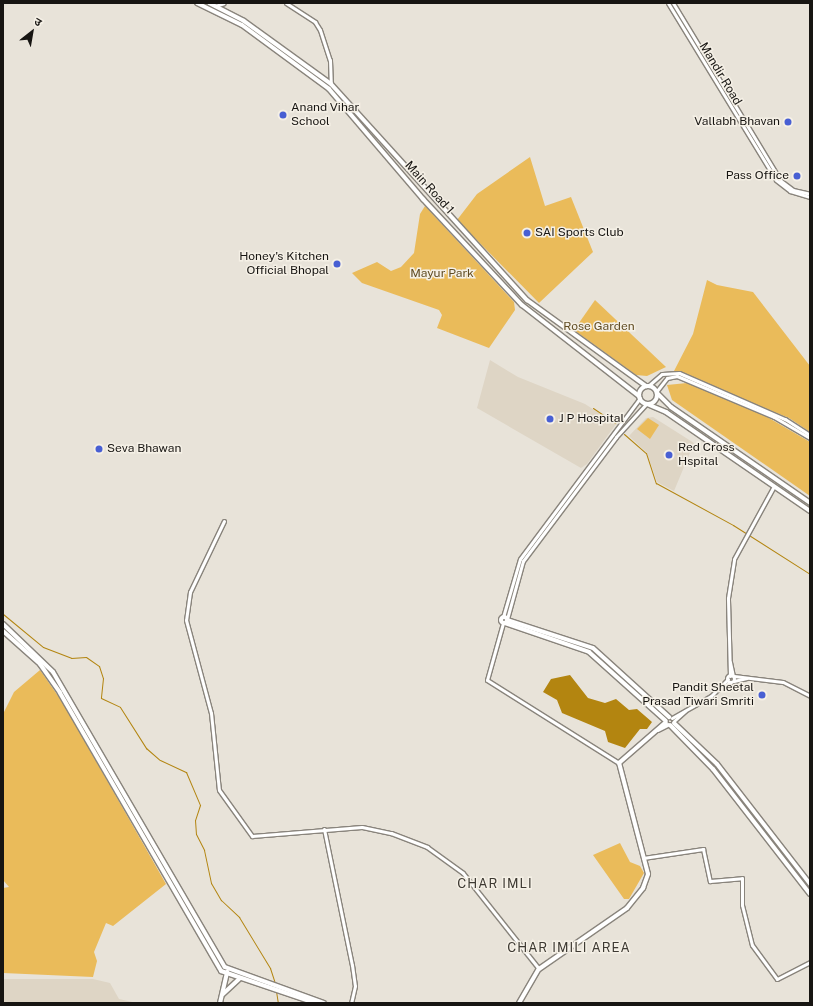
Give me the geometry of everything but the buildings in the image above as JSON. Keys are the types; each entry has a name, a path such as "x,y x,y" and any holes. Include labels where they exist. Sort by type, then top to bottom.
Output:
{"main road":[{"name":"Main Road 1","path":"198,3 242,25 329,89 415,189 522,305 639,397"},
{"name":"Main Road 1","path":"209,3 261,32 331,84 421,187 527,300 647,386"},
{"path":"415,189 421,187"},
{"path":"810,503 671,407 657,393 647,386 641,389 639,397 647,404 666,412 810,511"},
{"path":"647,404 656,400 657,393"},
{"path":"505,621 589,652 670,722 713,769 809,891"},
{"path":"3,624 45,662 96,752 227,972 239,979 288,989 324,1003"},
{"path":"3,631 40,664 72,710"},
{"path":"520,1003 539,969 636,899 647,878 619,763 658,730 670,722"},
{"path":"686,738 717,764 810,884"},
{"path":"227,972 315,1003"},
{"path":"220,1003 227,972"},
{"path":"222,995 239,979"}],"street":[{"path":"215,6 224,3"},
{"path":"286,3 315,22 320,30 330,60 331,84"},
{"name":"Mandir Road","path":"668,3 778,183 793,193 810,198"},
{"name":"Mandir Road","path":"673,3 725,96 781,181 810,194"},
{"path":"647,386 662,374 675,372 780,417 810,435"},
{"path":"657,393 667,378 677,376 774,417 810,438"},
{"path":"505,621 520,560 639,397"},
{"path":"619,763 487,680 523,561 616,437 647,404"},
{"path":"732,681 728,598 734,559 743,537 774,486"},
{"path":"224,521 190,592 186,620 211,712 218,788 252,836 324,829 375,829 438,853 480,892 539,969"},
{"path":"731,677 732,681"},
{"path":"717,690 731,677 747,678 783,682 810,696"},
{"path":"670,722 732,681 747,678"},
{"path":"324,829 352,965 355,986 351,1003"},
{"path":"643,858 703,849 710,881 742,878 742,905 752,945 777,979 810,962"}],"shaded area":[{"name":"J P Hospital","path":"490,360 518,377 585,404 616,424 587,464 581,468 477,408"},
{"name":"Red Cross Hspital","path":"653,417 694,443 674,491 657,482 647,453 629,436 646,418"},
{"path":"570,675 588,698 605,703 616,699 629,710 637,709 652,722 647,729 640,729 625,748 608,742 605,731 562,713 557,700 543,692 551,679"},
{"path":"3,979 93,979 110,983 119,999 137,1003 3,1003"}],"green space":[{"name":"SAI Sports Club","path":"530,157 545,206 571,197 593,252 539,303 457,220 477,194"},
{"name":"Mayur Park","path":"425,206 514,302 515,310 489,348 437,328 442,315 439,310 362,283 352,273 377,262 391,271 401,267 414,253 420,214"},
{"path":"707,280 717,285 753,292 810,366 810,432 789,418 674,371 693,334"},
{"name":"Rose Garden","path":"595,300 666,367 647,376 636,375 574,330"},
{"path":"687,383 762,414 810,442 810,496 672,400 667,385"},
{"path":"648,418 659,425 650,439 637,429"},
{"path":"40,670 63,703 166,884 113,926 106,923 94,952 97,961 93,977 3,973 3,888 9,887 3,880 3,714 14,692"},
{"path":"620,843 630,862 640,866 644,873 629,899 624,899 593,855"}],"waterway":[{"path":"593,408 615,423"},
{"path":"624,434 646,453 656,483 733,525 810,574"},
{"path":"3,614 43,647 71,658 86,657 99,666 103,678 101,698 120,707 146,748 160,760 186,772 200,805 195,820 196,834 204,850 211,883 221,900 239,917 270,968 275,983"},
{"path":"276,991 278,1003"}],"place":[{"name":"Anand Vihar School","path":"283,115"},
{"name":"Vallabh Bhavan","path":"788,122"},
{"name":"Pass Office","path":"797,176"},
{"name":"SAI Sports Club","path":"527,233"},
{"name":"Honey's Kitchen Official Bhopal","path":"337,264"},
{"name":"J P Hospital","path":"550,419"},
{"name":"Seva Bhawan","path":"99,449"},
{"name":"Red Cross Hspital","path":"669,455"},
{"name":"Pandit Sheetal Prasad Tiwari Smriti","path":"762,695"}],"district":[{"name":"CHAR IMLI","path":"495,884"},
{"name":"CHAR IMILI AREA","path":"569,948"}]}
